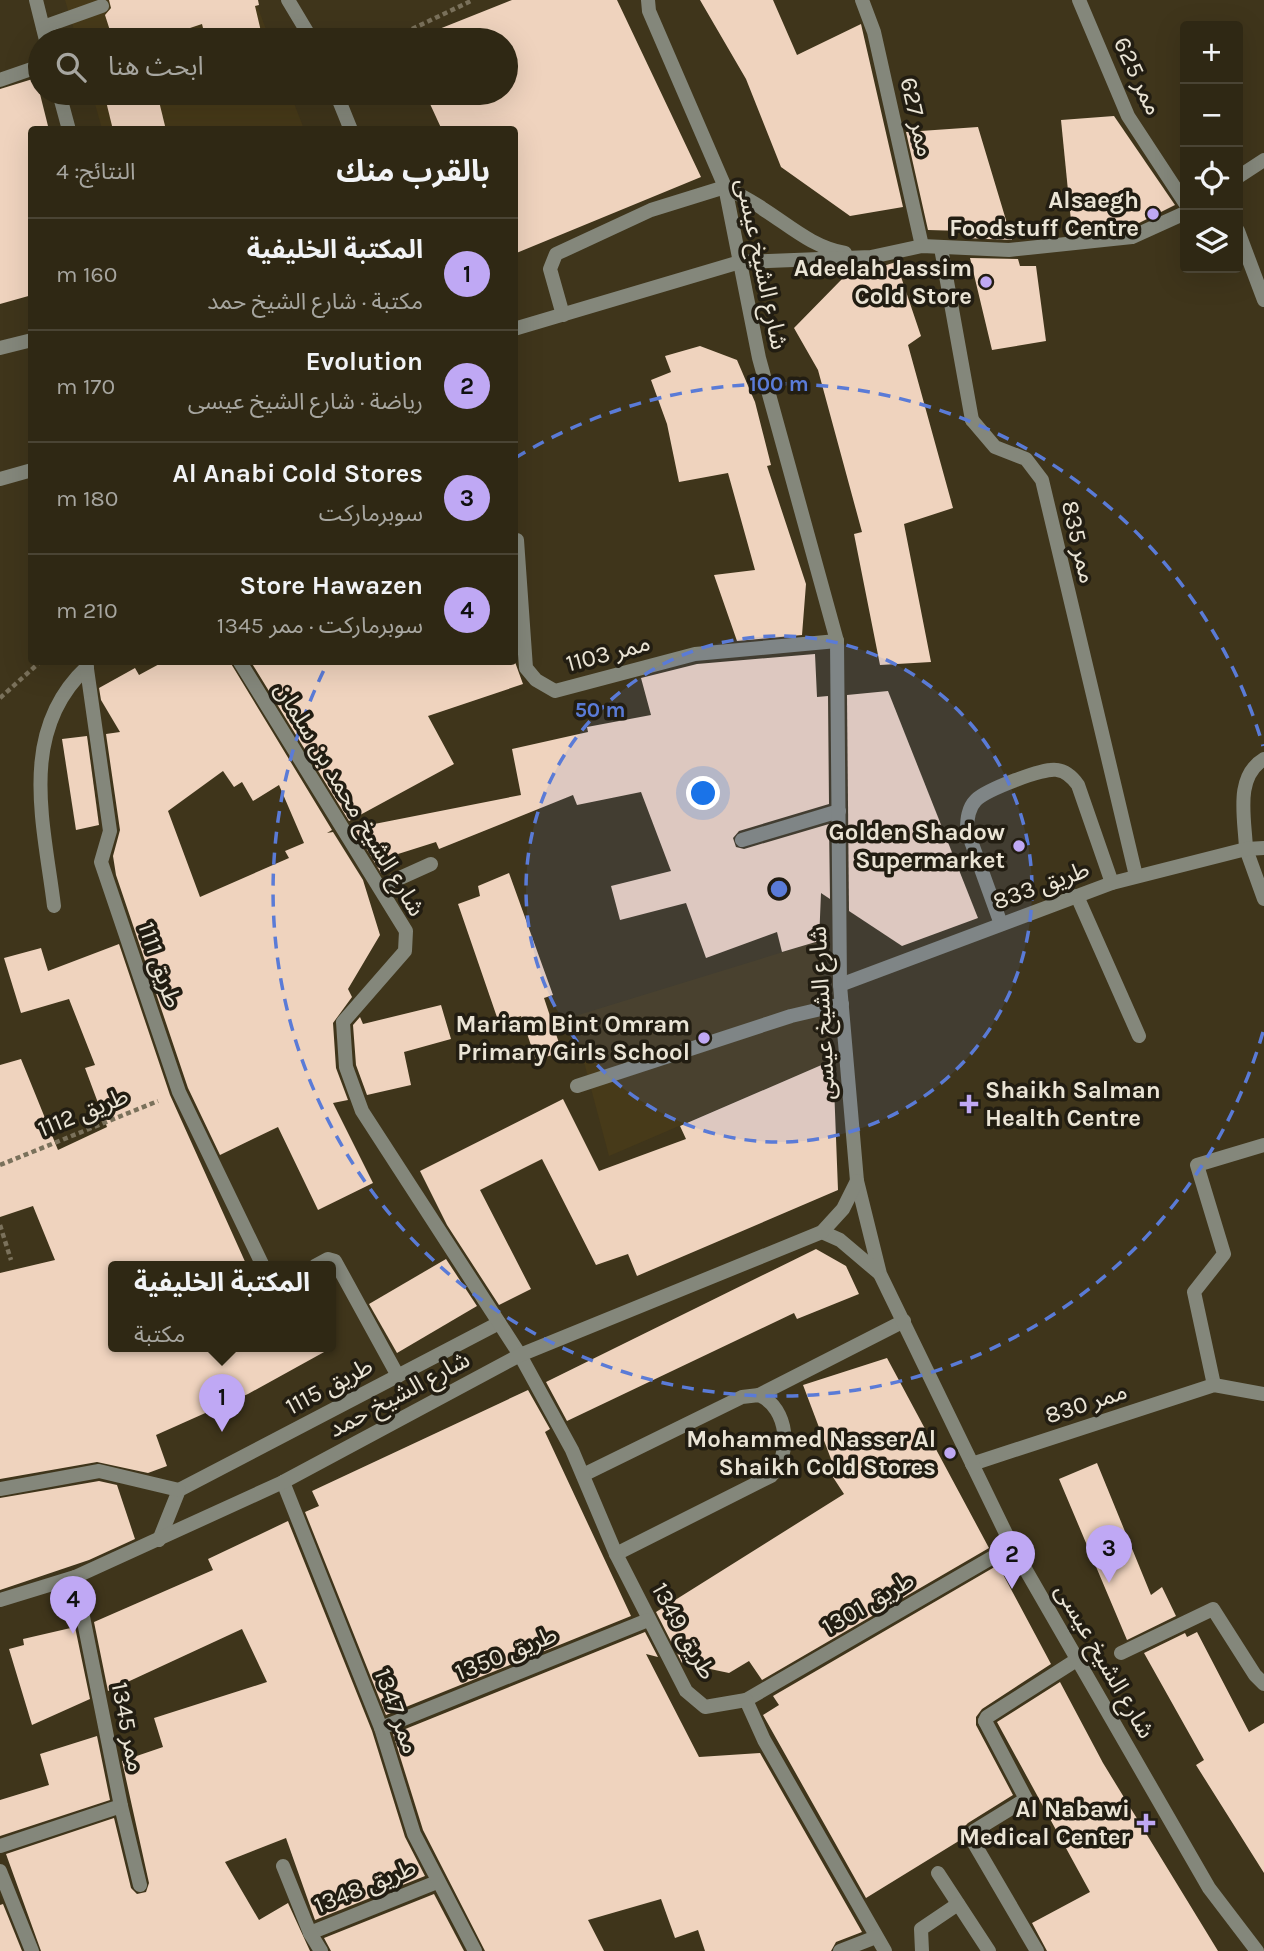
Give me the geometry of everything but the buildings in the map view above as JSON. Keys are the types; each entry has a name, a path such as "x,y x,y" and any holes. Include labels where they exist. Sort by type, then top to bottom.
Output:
{"street":[{"path":"36,0 43,28"},
{"path":"288,0 305,28"},
{"name":"شارع الشيخ عيسى","path":"648,0 649,11 725,187 758,358 837,641 840,985 857,1181 880,1274 1012,1546 1209,1888 1257,1951"},
{"name":"ممر 627","path":"862,0 874,32 922,246"},
{"name":"ممر 625","path":"1079,0 1128,116 1180,195"},
{"path":"57,28 102,6"},
{"path":"0,80 28,70"},
{"path":"62,105 68,126"},
{"path":"341,105 349,126"},
{"path":"1243,174 1264,160"},
{"path":"563,315 550,269 556,254 651,210 725,187 764,209 796,234 833,251 871,257"},
{"path":"518,328 740,262 871,257 922,246 1009,250 1132,237 1180,215"},
{"path":"1243,243 1264,300"},
{"name":"ممر 835","path":"941,248 972,420 995,447 1026,459 1042,480 1136,876"},
{"path":"0,348 28,341"},
{"path":"0,479 28,471"},
{"name":"ممر 1103","path":"518,554 526,668 536,680 555,691 695,654 837,641"},
{"path":"54,906 39,765 49,725 72,681 86,665"},
{"name":"طريق 1111","path":"87,665 110,831 101,862 179,1092 261,1261"},
{"name":"شارع الشيخ محمد بن سلمان","path":"242,665 406,931 405,951 344,1022 346,1067 362,1111 520,1355"},
{"path":"1264,759 1253,766 1244,782 1246,849 1264,899"},
{"path":"1001,924 967,830 967,818 971,807 984,794 1041,771 1058,770 1073,778 1078,785 1112,883"},
{"path":"742,840 839,811"},
{"name":"طريق 833","path":"840,985 1112,883 1246,849 1264,848"},
{"path":"380,887 431,864"},
{"path":"1077,896 1139,1036"},
{"path":"577,1086 791,1016 842,1004"},
{"path":"1214,1385 1194,1292 1224,1254 1197,1165 1264,1145"},
{"name":"شارع الشيخ حمد","path":"0,1600 75,1577 283,1482 520,1355 822,1232 843,1209 857,1181"},
{"path":"822,1232 840,1240 880,1274"},
{"path":"336,1263 398,1376"},
{"path":"583,1475 742,1397 758,1395 904,1321"},
{"name":"طريق 1115","path":"179,1490 499,1323"},
{"name":"طريق 1349","path":"520,1355 583,1475 616,1554 686,1691 705,1707 746,1700"},
{"name":"ممر 830","path":"972,1464 1214,1385 1264,1394"},
{"path":"616,1554 763,1481 778,1470 783,1462 786,1443 775,1408 758,1395"},
{"path":"0,1489 99,1471 179,1490 159,1540"},
{"name":"ممر 1347","path":"283,1482 381,1728 414,1834 475,1951"},
{"name":"طريق 1301","path":"746,1700 1012,1546"},
{"name":"ممر 1345","path":"75,1577 121,1806 140,1885"},
{"path":"1121,1653 1213,1609 1255,1675 1264,1684"},
{"name":"طريق 1350","path":"381,1728 648,1620"},
{"path":"1037,1951 971,1838 974,1831 1026,1800 985,1721 987,1717 1078,1659"},
{"path":"746,1700 764,1740 885,1951"},
{"path":"0,1846 121,1806"},
{"path":"283,1866 310,1933 321,1951"},
{"path":"0,1871 32,1951"},
{"path":"938,1873 989,1951"},
{"name":"طريق 1348","path":"310,1933 437,1882"},
{"path":"922,1951 920,1929 958,1904"},
{"path":"840,1951 876,1937"}],"path":[{"path":"414,28 473,0"},
{"path":"0,698 37,665"},
{"name":"طريق 1112","path":"0,1164 179,1092"},
{"path":"0,1225 11,1260"}],"shaded area":[{"path":"65,0 255,0 266,28 73,28"},
{"path":"95,105 295,105 303,126 101,126"},
{"name":"Mariam Bint Omram Primary Girls School","path":"819,941 833,1060 609,1156 572,1017"}],"place":[{"name":"Alsaegh Foodstuff Centre","path":"1153,214"},
{"name":"Adeelah Jassim Cold Store","path":"986,282"},
{"name":"Golden Shadow Supermarket","path":"1019,846"},
{"name":"Mariam Bint Omram Primary Girls School","path":"704,1038"},
{"name":"Shaikh Salman Health Centre","path":"969,1104"},
{"name":"المكتبة الخليفية","path":"222,1432"},
{"name":"Mohammed Nasser Al Shaikh Cold Stores","path":"950,1453"},
{"name":"Al Anabi Cold Stores","path":"1109,1583"},
{"name":"Evolution","path":"1012,1589"},
{"name":"Store Hawazen","path":"73,1634"},
{"name":"Al Nabawi Medical Center","path":"1146,1823"}]}
